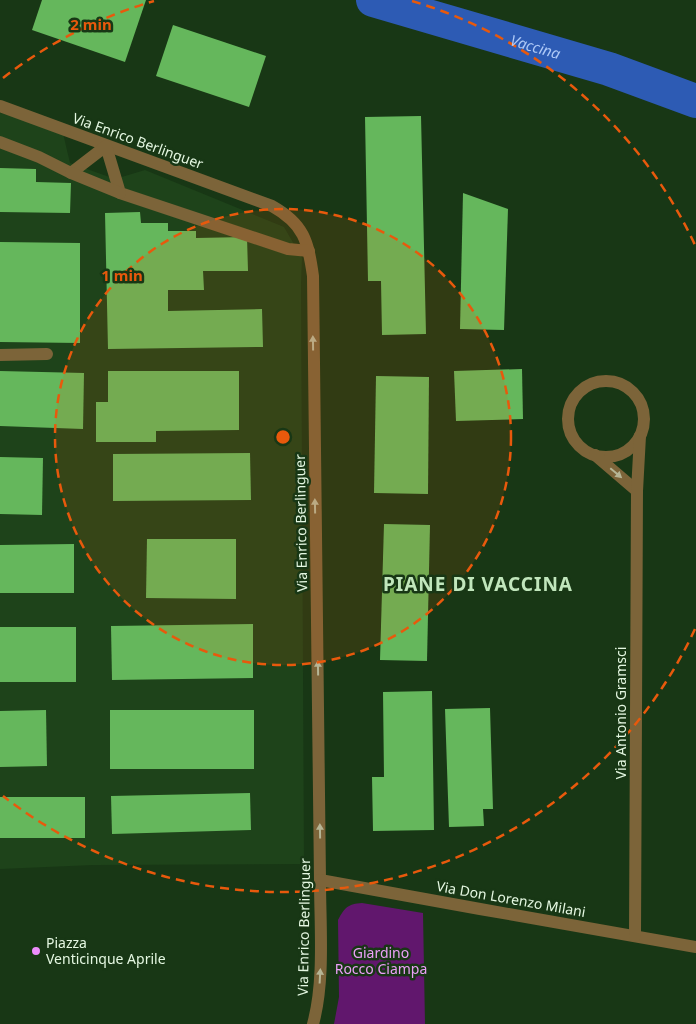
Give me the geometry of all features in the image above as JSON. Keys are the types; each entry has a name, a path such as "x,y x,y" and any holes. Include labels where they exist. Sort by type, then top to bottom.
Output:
{"street":[{"name":"Via Enrico Berlinguer","path":"0,106 272,206 291,218 298,226 309,250 312,276 320,880 319,998 313,1024"},
{"path":"0,142 120,193 288,249 309,250"},
{"path":"71,173 106,146 120,193"},
{"path":"0,355 47,354"},
{"name":"Via Antonio Gramsci","path":"635,936 637,490 640,436 644,423 643,410 638,398 629,388 617,382 604,380 591,384 580,391 572,401 568,414 569,427 574,439 637,490"},
{"path":"595,455 616,456 634,445 640,436"},
{"name":"Via Don Lorenzo Milani","path":"320,880 696,948"}],"shaded area":[{"path":"0,113 62,129 70,163 115,179 145,170 284,227 302,258 304,864 93,865 0,869"}],"green space":[{"name":"Giardino Rocco Ciampa","path":"362,903 423,913 425,1024 334,1024 339,997 338,920 347,907"}],"building":[{"path":"42,0 146,0 125,62 32,30"},
{"path":"173,25 266,56 249,107 156,76"},
{"path":"421,116 426,334 382,335 381,281 368,281 365,117"},
{"path":"0,168 36,169 36,182 71,183 70,213 0,212"},
{"path":"463,193 508,209 504,330 460,329"},
{"path":"140,212 141,223 168,223 168,231 196,231 196,238 247,237 248,271 203,271 204,290 168,290 168,311 262,309 263,347 108,349 105,213"},
{"path":"0,242 80,243 80,343 0,342"},
{"path":"522,369 523,419 456,421 454,371"},
{"path":"0,371 84,373 83,429 0,426"},
{"path":"108,371 239,371 239,430 156,431 156,442 96,442 96,402 108,402"},
{"path":"376,376 429,377 428,494 374,493"},
{"path":"250,453 251,500 113,501 113,454"},
{"path":"0,457 43,458 42,515 0,514"},
{"path":"384,524 430,525 427,661 380,660"},
{"path":"147,539 236,539 236,599 146,598"},
{"path":"74,544 74,593 0,593 0,545"},
{"path":"253,624 253,678 112,680 111,626"},
{"path":"0,627 76,627 76,682 0,682"},
{"path":"432,691 434,830 373,831 372,777 384,777 383,692"},
{"path":"490,708 493,809 483,809 484,826 449,827 445,709"},
{"path":"46,710 47,766 0,767 0,711"},
{"path":"110,710 254,710 254,769 110,769"},
{"path":"250,793 251,830 112,834 111,796"},
{"path":"0,797 85,797 85,838 0,838"}],"waterway":[{"name":"Vaccina","path":"373,0 609,69 696,101"}],"place":[{"name":"Piazza Venticinque Aprile","path":"36,951"}],"district":[{"name":"PIANE DI VACCINA","path":"478,584"}]}
